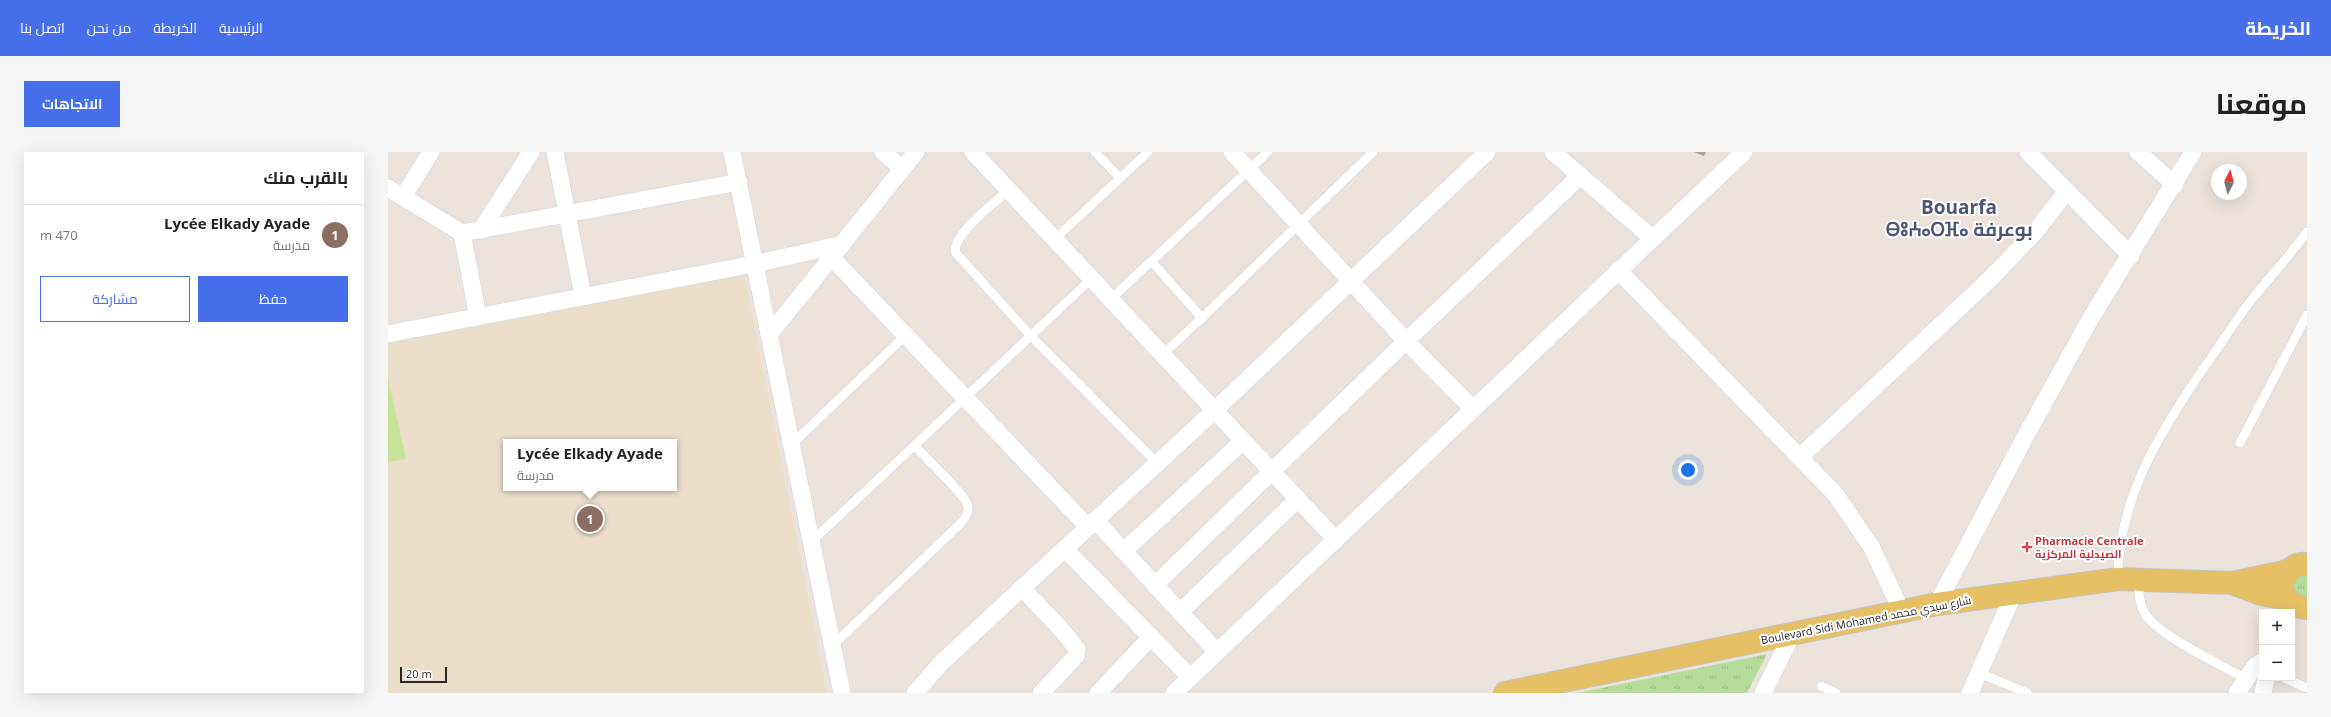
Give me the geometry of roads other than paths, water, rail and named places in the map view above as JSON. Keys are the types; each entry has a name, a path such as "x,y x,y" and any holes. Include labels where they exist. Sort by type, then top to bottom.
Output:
{"main road":[{"path":"2232,583 2301,564"},
{"path":"2294,608 2282,585 2301,564"},
{"name":"Boulevard Sidi Mohamed شارع سيدي محمد","path":"1505,693 1937,604 2128,579 2232,583"},
{"path":"2232,583 2294,608"}],"street":[{"path":"403,197 431,152"},
{"path":"482,230 531,152"},
{"path":"555,152 583,296"},
{"path":"732,152 842,693"},
{"path":"883,152 902,168"},
{"path":"769,335 916,152"},
{"path":"973,152 1091,279 1164,353 1243,441 1336,540"},
{"path":"1232,152 1406,341 1473,409"},
{"path":"915,693 942,662 1215,410 1487,152"},
{"path":"1552,152 1652,238"},
{"path":"1174,693 1744,152"},
{"path":"2028,152 2131,256"},
{"path":"2138,152 2175,185"},
{"path":"1937,604 2092,316 2175,185 2193,152"},
{"path":"1155,585 1406,341 1580,176"},
{"path":"388,188 462,233 566,212 739,182"},
{"path":"1800,457 1990,279 2036,231 2067,190"},
{"path":"462,233 478,317"},
{"path":"388,334 754,264 843,244"},
{"path":"832,258 965,399 1092,524 1124,551 1217,652"},
{"path":"1618,270 1836,495 1861,529 1872,548 1902,612"},
{"path":"1124,551 1243,441"},
{"path":"1180,612 1298,499"},
{"path":"1065,549 1190,677"},
{"path":"1022,588 1061,629 1077,649 1076,656 1041,693"},
{"path":"1970,693 2014,593"},
{"path":"1762,693 1792,634"},
{"path":"1098,693 1151,637"},
{"path":"2255,675 2263,693"}],"lane":[{"path":"1095,152 1119,177"},
{"path":"1055,239 1119,177 1148,152"},
{"path":"1111,298 1152,262 1268,152"},
{"path":"1164,353 1373,152"},
{"path":"1009,190 984,211 958,239 955,245 955,252 1031,336 1157,463"},
{"path":"2255,675 2186,645 2150,621 2143,611 2128,579 2118,551 2123,526 2142,472 2154,446 2178,406 2246,308 2306,234"},
{"path":"1152,262 1202,318"},
{"path":"812,542 1091,279"},
{"path":"2240,443 2307,315"},
{"path":"792,444 905,336"},
{"path":"833,645 958,526 967,514 967,502 915,445"},
{"path":"1979,673 2027,693"},
{"path":"2291,681 2307,688"},
{"path":"1822,686 1836,693"}],"place":[{"name":"Lycée Elkady Ayade","path":"590,519"},
{"name":"Pharmacie Centrale الصيدلية المركزية","path":"2027,547"}],"district":[{"name":"Bouarfa ⴱⵓⵄⴰⵔⴼⴰ بوعرفة","path":"1959,218"}]}
